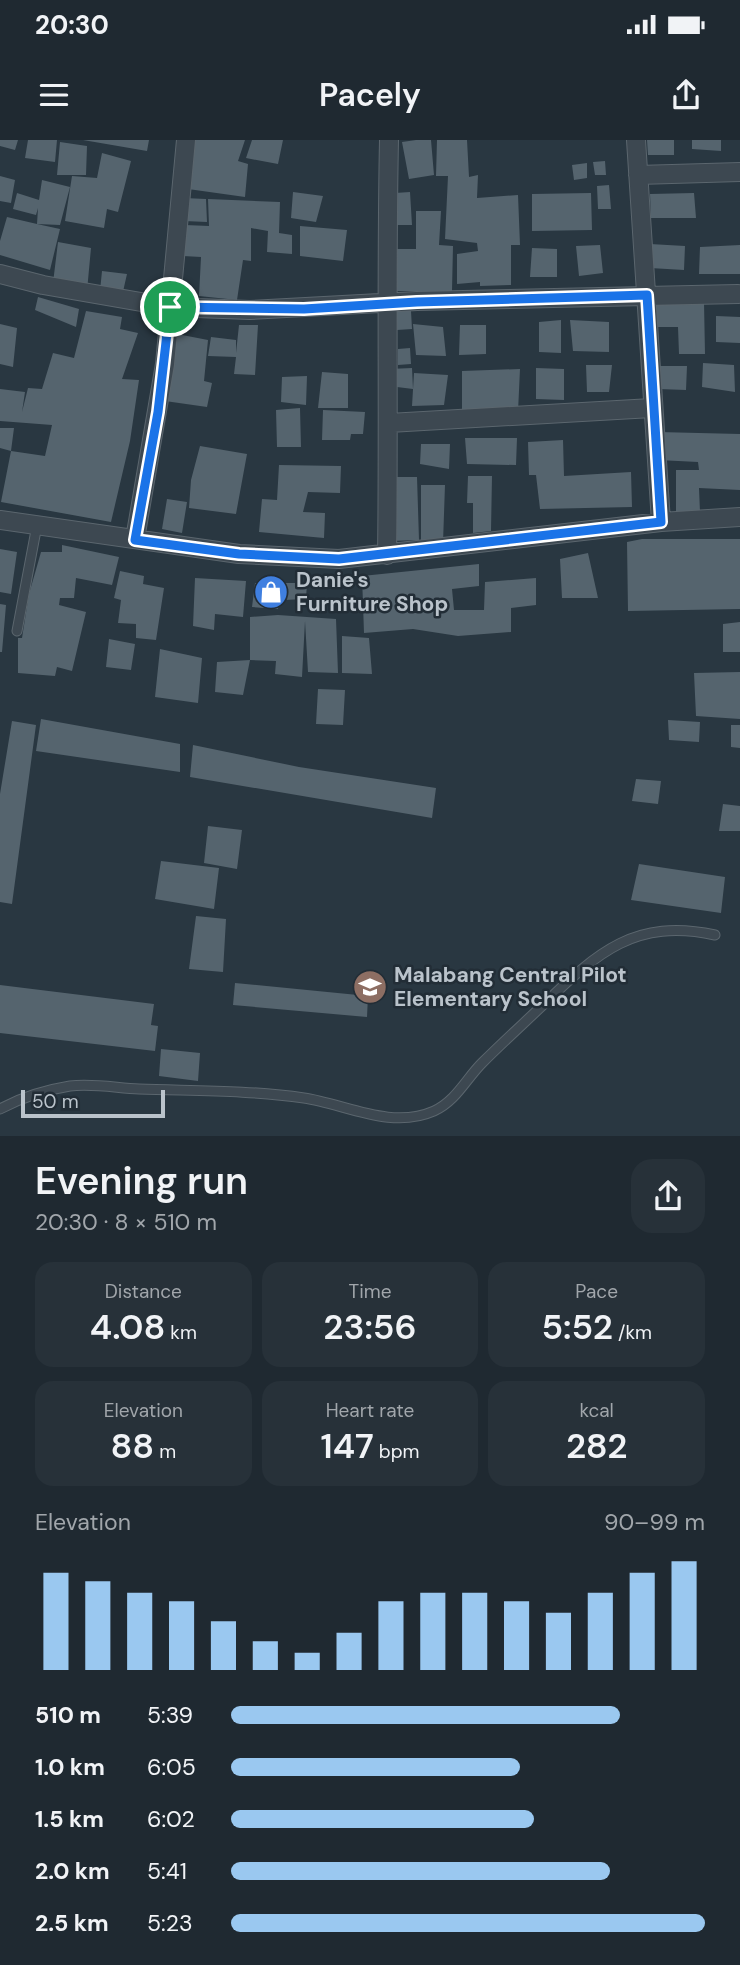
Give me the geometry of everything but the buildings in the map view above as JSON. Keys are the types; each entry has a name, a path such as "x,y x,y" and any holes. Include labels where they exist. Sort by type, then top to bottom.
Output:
{"street":[{"path":"135,540 158,412 186,140"},
{"path":"387,555 389,423 386,303 389,140"},
{"path":"636,140 661,522"},
{"path":"638,174 740,172"},
{"path":"0,274 43,285 170,307 304,309 386,303 738,293"},
{"path":"389,423 652,408"},
{"path":"0,520 239,554 339,559 661,522 740,517"}],"lane":[{"path":"17,631 37,526"},
{"path":"0,1109 23,1097 73,1086 253,1093 306,1098 372,1115 408,1117 434,1111 460,1092 479,1066 589,960 622,942 657,932 687,929 715,934"}],"place":[{"name":"Danie's Furniture Shop","path":"271,592"},
{"name":"Malabang Central Pilot Elementary School","path":"370,987"}],"route":[{"path":"647,295 661,522 339,559 239,554 135,540 158,412 170,307 304,309 386,303 647,295"}]}
